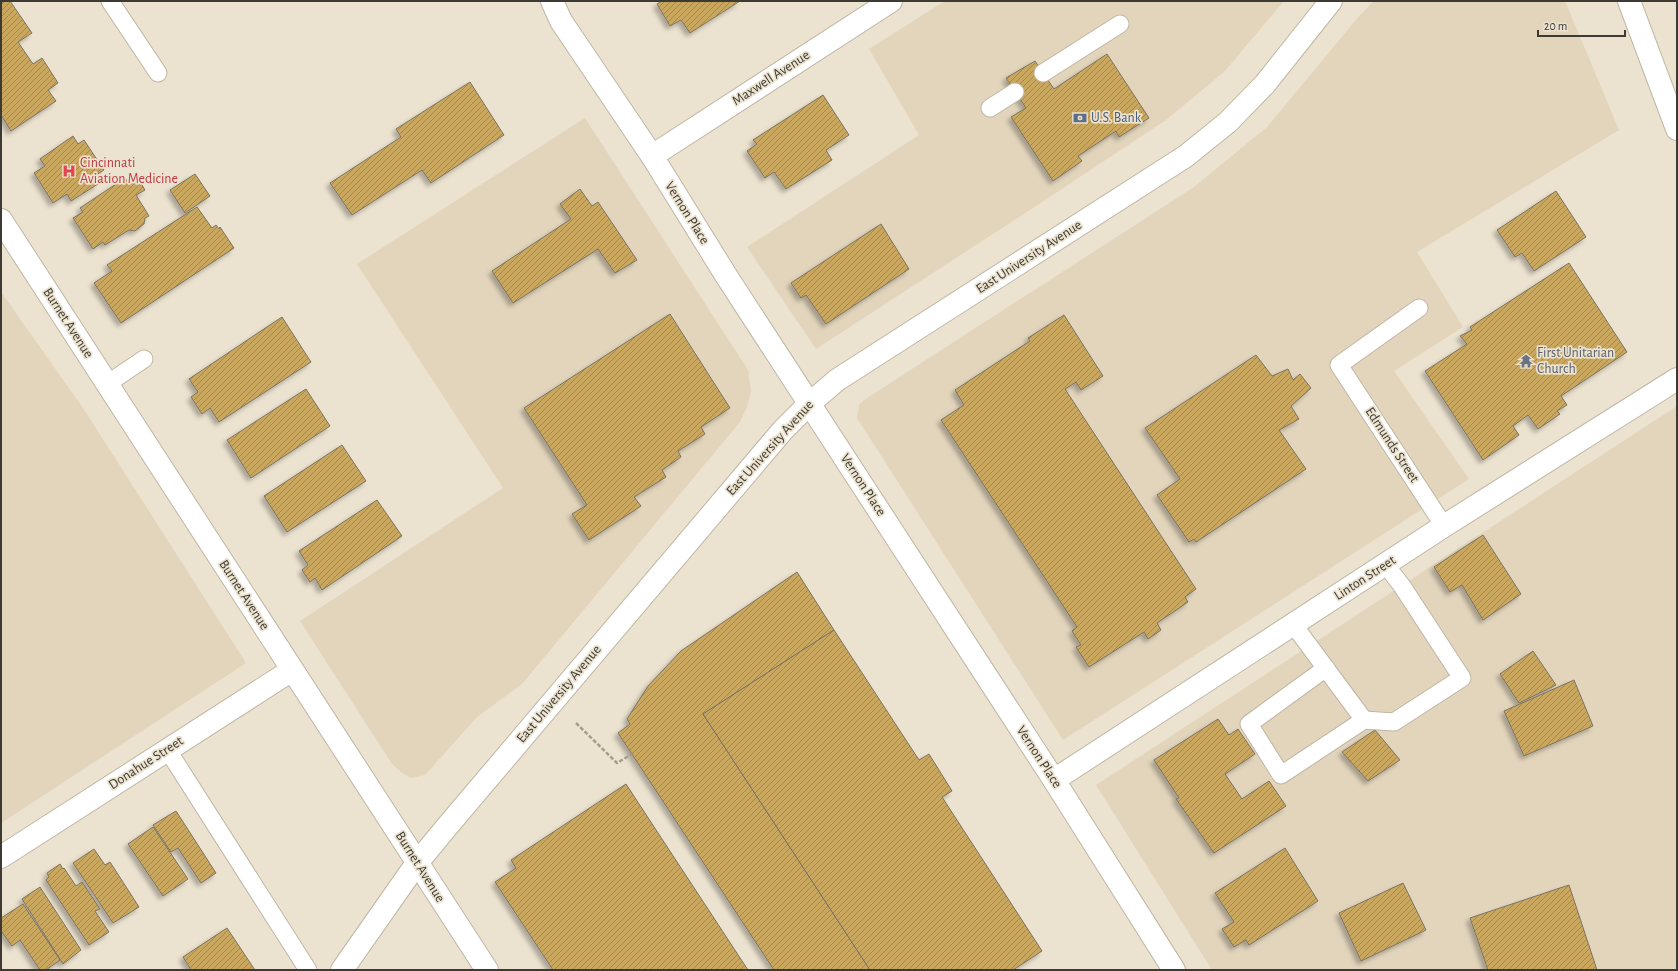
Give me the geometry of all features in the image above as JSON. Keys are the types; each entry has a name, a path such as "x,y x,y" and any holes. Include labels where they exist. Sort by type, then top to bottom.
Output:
{"street":[{"name":"Vernon Place","path":"552,1 561,22 652,156 727,278 1054,780 1174,970"},
{"name":"Maxwell Avenue","path":"652,156 890,1"},
{"name":"East University Avenue","path":"342,970 417,863 711,514 783,430 809,404 844,376 1186,156 1228,122 1265,84 1331,1"},
{"path":"1629,1 1677,129"},
{"name":"Burnet Avenue","path":"4,233 107,384 487,970"},
{"name":"Linton Street","path":"1054,780 1444,526 1677,379"},
{"name":"Donahue Street","path":"1,857 292,670"}],"lane":[{"path":"110,1 158,73"},
{"path":"1043,73 1120,24"},
{"path":"990,108 1015,92"},
{"name":"Edmunds Street","path":"1419,308 1339,365 1444,526"},
{"path":"107,384 144,359"},
{"path":"1326,668 1249,724 1281,775 1364,720 1394,722 1462,678 1402,586 1385,564"},
{"path":"1294,624 1364,720"},
{"path":"168,750 308,970"}],"path":[{"path":"576,723 617,763 632,754"}],"shaded area":[{"path":"945,1 1284,1 1224,72 1166,120 816,349 747,247 919,135 869,49"},
{"path":"1374,1 1565,1 1619,130 1417,252 1463,327 1394,371 1469,479 1063,740 857,418 859,405 864,400 1194,187 1267,127 1360,15"},
{"path":"585,118 748,370 751,391 747,407 740,422 522,684 477,717 425,775 411,778 392,764 300,621 503,488 357,264"},
{"path":"1,292 83,408 246,663 1,823"},
{"path":"1677,406 1677,970 1212,970 1096,785"}],"building":[{"path":"5,1 10,1 32,33 18,42 33,64 42,58 58,83 48,90 56,101 11,131 1,115 1,4"},
{"path":"662,1 740,1 690,33 681,20 670,26 657,4"},
{"name":"U.S. Bank","path":"1107,54 1149,118 1119,137 1116,131 1078,156 1082,161 1053,181 1011,117 1026,108 1006,78 1035,61 1054,89"},
{"path":"470,82 504,135 431,183 422,170 352,215 330,183 401,137 396,129"},
{"path":"823,95 849,135 826,150 832,160 786,189 774,172 765,178 747,151 757,144 753,140"},
{"name":"Cincinnati Aviation Medicine","path":"73,136 78,144 84,140 104,170 93,177 98,184 71,201 67,194 53,203 34,173 45,166 40,159"},
{"path":"195,174 210,196 185,213 170,190"},
{"path":"136,175 145,190 136,195 149,216 145,218 144,224 135,231 129,230 105,245 103,242 93,249 73,218 83,212 80,208 125,178 127,181"},
{"path":"580,189 592,206 598,202 637,260 615,273 598,249 513,303 492,271 571,219 560,204"},
{"path":"1556,191 1586,237 1534,271 1522,253 1515,257 1497,230"},
{"path":"197,207 212,228 216,225 219,229 220,227 234,248 121,323 94,283 112,271 107,265"},
{"path":"881,224 909,269 826,324 806,295 801,298 791,283"},
{"name":"First Unitarian Church","path":"1569,263 1627,352 1561,396 1567,405 1557,411 1560,414 1538,429 1528,415 1513,426 1519,435 1483,460 1425,371 1467,344 1460,336 1472,330 1470,327"},
{"path":"670,314 730,408 701,427 705,434 678,451 681,457 662,470 666,477 634,497 641,506 589,540 572,514 587,505 524,408"},
{"path":"1064,315 1103,376 1081,390 1076,382 1065,389 1196,589 1185,597 1188,602 1157,623 1161,630 1148,639 1144,632 1089,667 1076,647 1081,645 1072,631 1077,627 941,420 964,405 955,390 1030,341 1028,338"},
{"path":"282,317 311,362 219,422 210,408 202,414 191,397 198,392 189,379"},
{"path":"1256,355 1272,376 1288,369 1293,380 1300,374 1311,388 1291,406 1299,419 1279,430 1306,469 1196,542 1194,539 1189,542 1157,495 1180,479 1145,428"},
{"path":"306,389 330,426 251,478 227,440"},
{"path":"342,445 366,481 287,532 264,496"},
{"path":"377,500 402,536 322,590 315,578 310,582 302,570 308,565 299,551"},
{"path":"1483,535 1521,594 1483,620 1462,585 1450,592 1434,567"},
{"path":"797,572 834,630 703,714 870,970 774,970 618,733 630,724 627,719 648,686 681,651"},
{"path":"834,630 919,760 929,754 952,791 942,797 1042,951 1013,970 870,970 703,714"},
{"path":"1533,651 1556,685 1519,703 1500,674"},
{"path":"1574,680 1593,726 1524,756 1504,711"},
{"path":"1218,719 1229,735 1238,729 1255,754 1225,774 1242,799 1269,781 1286,806 1214,853 1176,799 1179,798 1154,760"},
{"path":"1375,730 1400,760 1368,781 1342,752"},
{"path":"626,784 748,970 553,970 495,882 516,868 511,860"},
{"path":"176,811 216,873 201,883 178,848 171,852 153,825"},
{"path":"153,827 188,879 163,896 128,844"},
{"path":"1285,848 1318,901 1249,945 1246,940 1234,947 1222,929 1234,922 1215,893"},
{"path":"94,849 105,865 110,862 139,907 113,923 73,863"},
{"path":"60,864 76,886 82,882 100,909 95,911 109,932 89,945 46,880 49,877 47,873"},
{"path":"1403,883 1426,930 1361,961 1339,913"},
{"path":"1569,885 1597,970 1488,970 1470,918"},
{"path":"40,887 81,950 63,964 22,899"},
{"path":"23,904 60,960 46,970 40,970 20,940 12,946 1,931 1,918"},
{"path":"227,928 255,970 191,970 183,957"}],"place":[{"name":"U.S. Bank","path":"1080,118"},
{"name":"Cincinnati Aviation Medicine","path":"69,171"},
{"name":"First Unitarian Church","path":"1526,361"}]}
